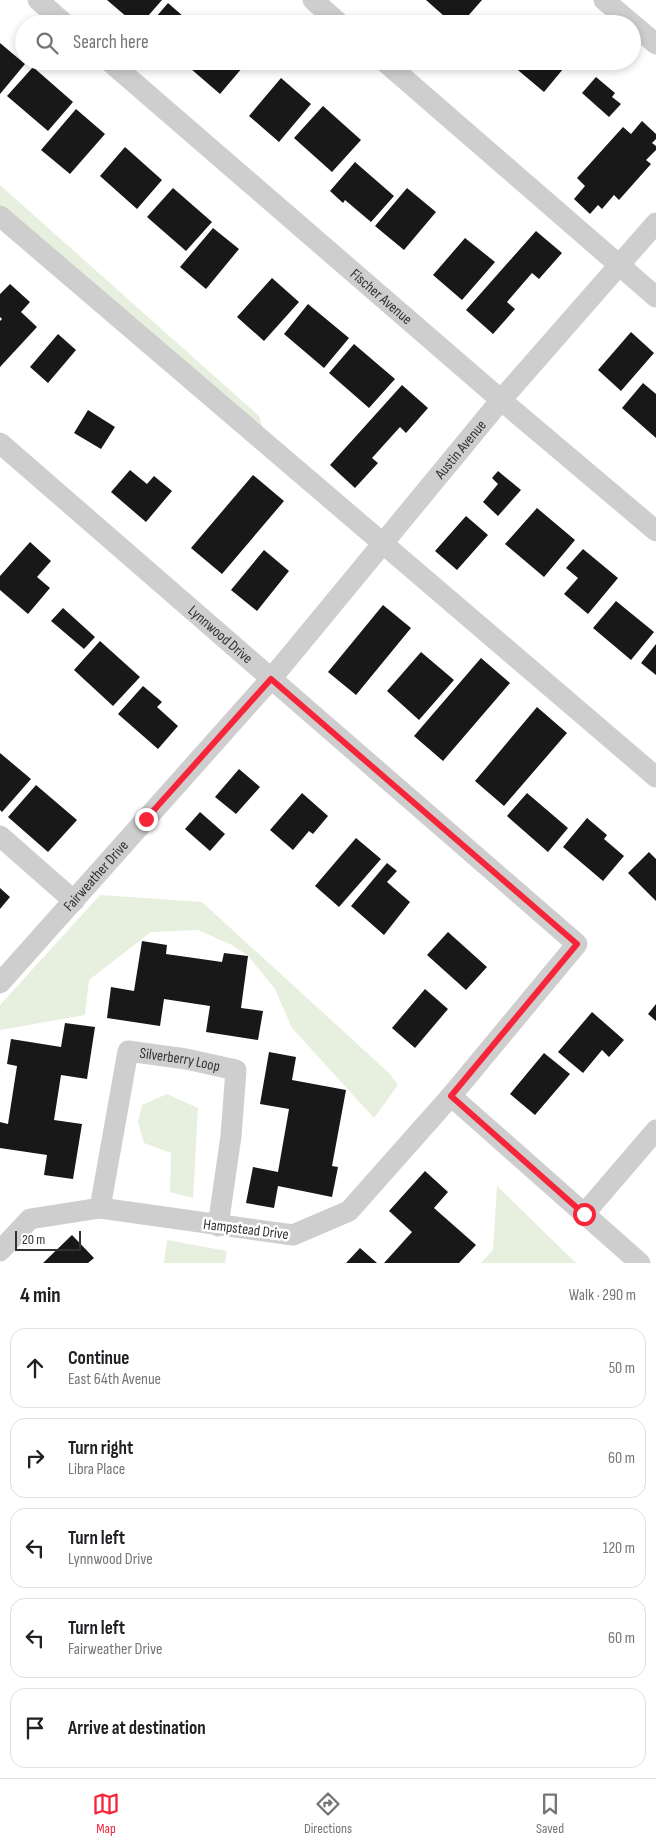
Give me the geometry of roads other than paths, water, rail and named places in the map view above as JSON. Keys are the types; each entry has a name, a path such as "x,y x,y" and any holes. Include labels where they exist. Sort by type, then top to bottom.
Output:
{"street":[{"path":"38,0 55,15"},
{"path":"313,0 330,15"},
{"path":"604,0 622,15"},
{"path":"641,31 656,44"},
{"name":"Fischer Avenue","path":"119,70 501,400 656,531"},
{"path":"394,70 656,297"},
{"path":"0,216 656,778"},
{"name":"Austin Avenue","path":"271,679 501,400 656,223"},
{"name":"Lynnwood Drive","path":"0,443 577,944"},
{"name":"Fairweather Drive","path":"0,983 271,679"},
{"path":"0,836 74,901"},
{"name":"Hampstead Drive","path":"0,1250 30,1219 100,1208 293,1235 349,1210 451,1096 577,944"},
{"name":"Silverberry Loop","path":"100,1208 128,1051 186,1058 236,1070 231,1136 218,1226"},
{"path":"451,1096 640,1263"},
{"path":"584,1214 656,1130"}]}
